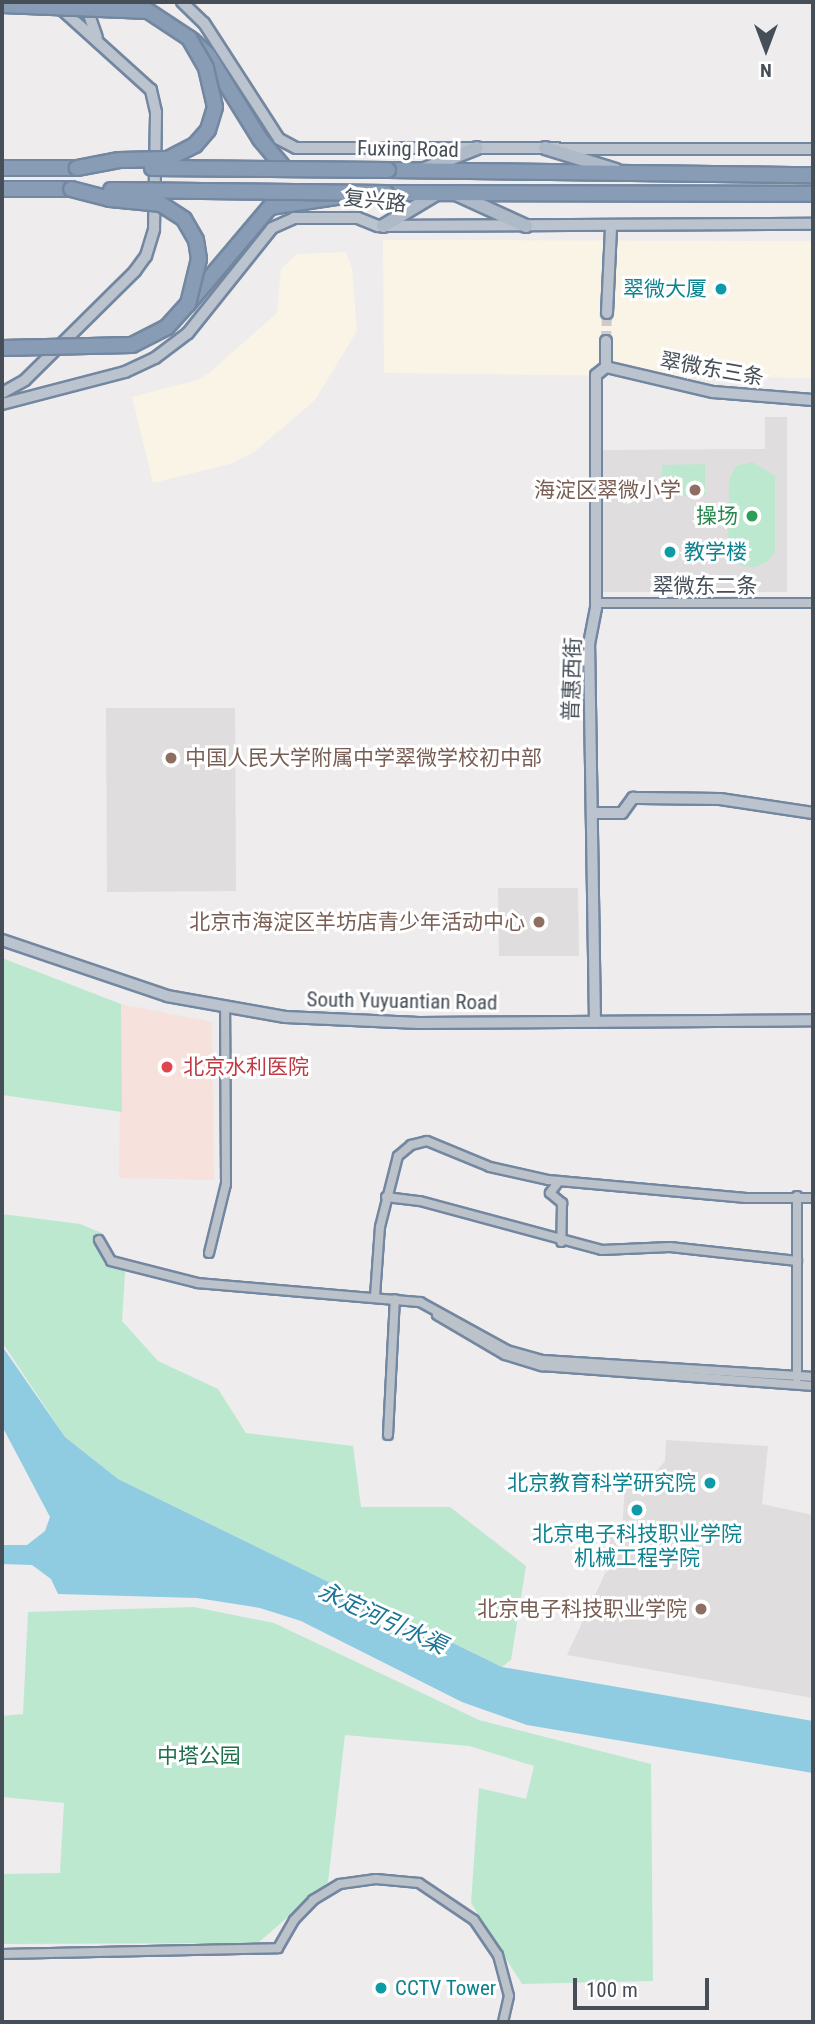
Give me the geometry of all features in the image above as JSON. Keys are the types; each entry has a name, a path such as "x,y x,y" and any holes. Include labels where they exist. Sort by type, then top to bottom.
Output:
{"highway":[{"path":"2,5 137,9 159,16 208,55 260,139 285,169"},
{"path":"77,168 178,157 202,138 212,119 215,94 189,38"},
{"name":"Fuxing Road","path":"2,168 813,175"},
{"path":"2,189 71,189 110,199 160,204 184,219 196,240 199,259 188,304"},
{"name":"复兴路","path":"71,189 386,193"},
{"path":"2,348 131,345 167,327 270,207 364,193"},
{"name":"Fuxing Road","path":"386,193 813,194"}],"main road":[{"path":"418,171 477,148"},
{"path":"545,148 623,172"},
{"path":"383,226 446,193 526,226"}],"street":[{"path":"2,393 25,380 135,271 152,240 155,99 146,82 54,2"},
{"path":"85,2 98,39"},
{"path":"182,2 204,23 279,139 306,149 813,149"},
{"name":"复兴路","path":"2,404 125,372 155,358 188,333 266,235 282,222 358,218 383,226 813,224"},
{"path":"607,313 611,227"},
{"name":"普惠西街","path":"595,1022 589,644 596,603 596,375 606,367 606,341"},
{"name":"翠微东三条","path":"606,367 713,392 813,400"},
{"name":"翠微东二条","path":"596,603 813,603"},
{"path":"593,813 622,813 633,798 640,798 720,799 813,813"},
{"name":"South Yuyuantian Road","path":"2,940 167,996 225,1009 285,1017 419,1023 813,1020"},
{"path":"209,1253 226,1184 225,1009"},
{"path":"375,1296 386,1197 398,1156 411,1145 427,1141 490,1167 559,1181 746,1198 813,1198"},
{"path":"559,1181 550,1193 562,1203 561,1242"},
{"path":"797,1196 797,1380"},
{"path":"386,1197 420,1201 561,1242 602,1250 670,1247 797,1261"},
{"path":"99,1240 111,1261 198,1283 420,1301 507,1350 542,1360 797,1380 813,1377"},
{"path":"388,1435 395,1299"},
{"path":"797,1380 813,1386"},
{"path":"2,1954 278,1948 294,1920 313,1900 340,1884 376,1878 419,1883 454,1902 474,1920 498,1955 509,1996 503,2022"}],"shaded area":[{"name":"翠微大厦","path":"383,240 813,241 813,378 384,373"},
{"path":"346,252 352,268 357,331 315,400 254,452 230,464 153,483 132,397 197,380 209,373 277,313 281,269 297,254"},
{"name":"海淀区翠微小学","path":"765,417 787,417 787,592 603,592 603,450 765,449"},
{"name":"中国人民大学附属中学翠微学校初中部","path":"106,708 235,708 236,891 107,892"},
{"name":"北京市海淀区羊坊店青少年活动中心","path":"498,888 578,888 579,956 499,956"},
{"name":"北京水利医院","path":"121,1004 212,1022 214,1180 119,1178"},
{"name":"北京电子科技职业学院","path":"666,1440 768,1446 762,1504 813,1515 813,1698 567,1655 610,1563 610,1534 622,1532 626,1472 655,1473 665,1461"}],"green space":[{"name":"操场","path":"752,462 775,476 775,552 767,562 754,567 741,566 728,555 729,480 736,466"},
{"path":"705,464 705,495 662,496 662,465"},
{"path":"2,958 121,1004 122,1112 2,1095"},
{"path":"2,1214 80,1224 102,1233 109,1253 126,1258 122,1321 158,1361 218,1389 246,1433 353,1446 361,1507 450,1507 526,1566 511,1660 502,1667 118,1479 65,1437 2,1342"},
{"name":"中塔公园","path":"194,1607 274,1623 479,1720 651,1764 653,1981 522,1984 471,1903 479,1788 526,1799 534,1766 469,1746 345,1735 328,1882 258,1943 2,1944 2,1874 60,1873 64,1803 2,1797 2,1716 23,1714 28,1612"}],"water":[{"name":"永定河引水渠","path":"2,1346 65,1437 118,1479 502,1667 813,1721 813,1773 527,1725 462,1702 301,1621 260,1608 197,1598 58,1594 51,1579 32,1565 2,1564 2,1545 27,1545 45,1531 50,1517 2,1426"}],"tunnel":[{"path":"606,341 607,313"}],"place":[{"name":"翠微大厦","path":"721,289"},
{"name":"海淀区翠微小学","path":"695,490"},
{"name":"操场","path":"752,516"},
{"name":"教学楼","path":"670,552"},
{"name":"中国人民大学附属中学翠微学校初中部","path":"171,758"},
{"name":"北京市海淀区羊坊店青少年活动中心","path":"539,922"},
{"name":"北京水利医院","path":"167,1067"},
{"name":"北京教育科学研究院","path":"710,1483"},
{"name":"北京电子科技职业学院 机械工程学院","path":"637,1510"},
{"name":"北京电子科技职业学院","path":"701,1609"},
{"name":"CCTV Tower","path":"381,1988"}]}
